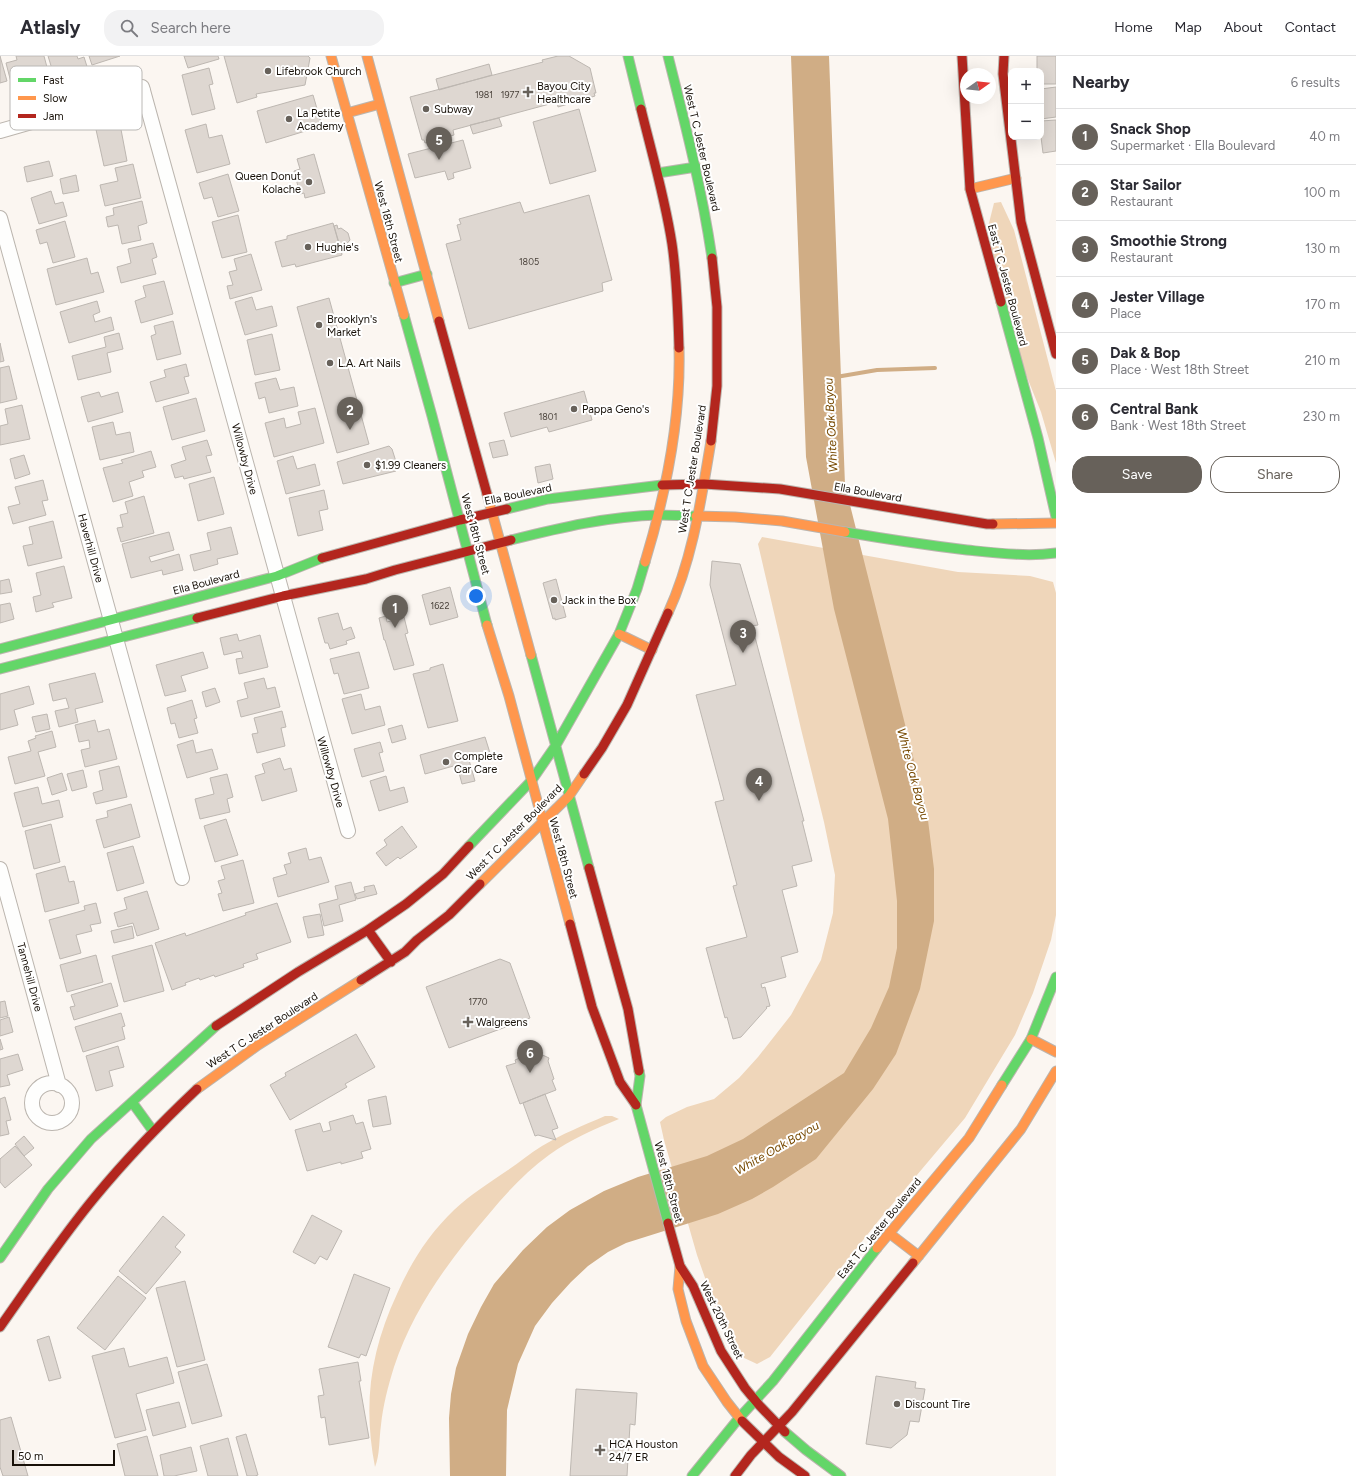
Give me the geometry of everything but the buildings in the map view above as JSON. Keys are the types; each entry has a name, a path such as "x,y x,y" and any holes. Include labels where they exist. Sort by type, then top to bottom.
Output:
{"main road":[{"name":"West 18th Street","path":"331,56 460,520 488,628 509,696 592,1007 620,1082 636,1105 679,1262"},
{"name":"West 18th Street","path":"366,56 628,1009 640,1076 636,1105"},
{"name":"West T C Jester Boulevard","path":"0,1258 48,1189 91,1139 218,1024 298,972 368,930 406,904 443,874 532,780 556,745 619,634 637,589 659,515 666,484 678,398 679,323 672,244 658,173 628,56"},
{"name":"West T C Jester Boulevard","path":"0,1327 95,1197 153,1131 202,1084 258,1045 391,962 448,915 569,796 602,748 627,705 674,600 692,544 699,516 713,427 717,386 717,307 713,262 707,221 696,167 668,56"},
{"name":"East T C Jester Boulevard","path":"962,56 970,189 1038,438 1056,517"},
{"path":"1004,56 1003,74 1021,222 1056,354"},
{"path":"347,113 380,104"},
{"path":"658,173 696,167"},
{"path":"970,189 1016,178"},
{"path":"394,283 427,274"},
{"name":"Ella Boulevard","path":"0,649 277,576 323,558 491,512 548,499 666,484 704,484 780,489 987,524 1056,523"},
{"path":"0,669 282,596 366,579 551,530 598,521 659,515 735,517 782,521 908,543 987,552 1041,555 1056,553"},
{"path":"619,634 652,650"},
{"path":"368,930 391,962"},
{"name":"East T C Jester Boulevard","path":"692,1476 739,1418 773,1381 889,1233 969,1138 1031,1039 1056,977"},
{"path":"1031,1039 1056,1052"},
{"path":"735,1476 801,1401 1021,1129 1056,1071"},
{"path":"132,1102 153,1131"},
{"path":"889,1233 919,1256"},
{"path":"679,1262 678,1289 688,1327 703,1366 739,1418 778,1457 806,1476"},
{"name":"West 20th Street","path":"679,1262 693,1286 721,1351 740,1381 792,1439 841,1476"}],"street":[{"name":"Willowby Drive","path":"142,89 348,831"},
{"name":"Willowby Drive","path":"0,131 10,128"},
{"name":"Haverhill Drive","path":"0,218 182,878"},
{"name":"Tannehill Drive","path":"0,869 60,1085"}],"shaded area":[{"path":"1001,202 1014,230 1056,391 1056,463 1041,412 1023,367 987,231 994,203"},
{"path":"762,537 958,572 1030,576 1053,582 1056,593 1056,915 1051,940 1033,993 1015,1035 965,1118 879,1220 770,1357 757,1364 740,1356 718,1315 697,1255 660,1122 666,1117 687,1107 714,1099 739,1078 758,1057 791,1015 821,960 833,913 835,875 824,822 758,544"},
{"path":"605,1116 612,1116 619,1119 583,1135 557,1149 518,1182 474,1231 434,1286 411,1325 394,1367 384,1403 379,1452 375,1467 371,1444 370,1400 371,1379 375,1358 380,1337 402,1282 421,1249 445,1219 460,1204 480,1189 542,1146"}],"water":[{"name":"White Oak Bayou","path":"791,56 829,56 845,485 927,812 934,869 934,921 920,989 896,1054 873,1089 816,1159 752,1199 718,1214 626,1243 608,1252 588,1266 571,1282 552,1303 535,1326 518,1364 507,1410 506,1476 450,1476 449,1418 451,1394 456,1368 468,1334 494,1284 523,1250 547,1227 570,1210 604,1191 638,1177 707,1156 743,1139 844,1073 871,1028 889,987 897,948 897,901 888,819 834,609 806,457"}],"waterway":[{"name":"White Oak Bayou","path":"836,377 877,370 935,368"}],"traffic: fast":[{"path":"628,56 641,109"},
{"path":"668,56 698,181 712,258"},
{"path":"658,173 696,167"},
{"path":"394,283 427,274"},
{"path":"1001,302 1038,438 1056,517"},
{"path":"404,315 487,625"},
{"path":"507,509 548,499 662,485"},
{"path":"511,540 603,520 659,515 696,516"},
{"path":"845,532 967,550 1023,555 1056,553"},
{"path":"0,649 277,576 322,558"},
{"path":"469,846 532,780 556,745 619,634 637,589 645,562"},
{"path":"0,669 197,618"},
{"path":"531,655 589,868"},
{"path":"1002,1085 1031,1039 1056,977"},
{"path":"0,1258 48,1189 91,1139 216,1026"},
{"path":"639,1071 640,1076 636,1105 668,1223"},
{"path":"132,1102 153,1131"},
{"path":"692,1476 739,1418 773,1381 877,1248"},
{"path":"785,1432 841,1476"}],"traffic: slow":[{"path":"331,56 404,315"},
{"path":"367,56 439,321"},
{"path":"347,113 380,104"},
{"path":"970,189 1016,178"},
{"path":"645,562 653,536 671,456 675,430 679,375 679,348"},
{"path":"668,613 677,592 690,550 700,507 711,441"},
{"path":"487,494 531,655"},
{"path":"696,516 735,517 782,521 845,532"},
{"path":"993,524 1056,523"},
{"path":"487,625 509,696 570,924"},
{"path":"619,634 652,650"},
{"path":"480,884 569,796 584,774"},
{"path":"197,1089 258,1045 361,980"},
{"path":"1031,1039 1056,1052"},
{"path":"913,1263 1021,1129 1056,1071"},
{"path":"877,1248 969,1138 1002,1085"},
{"path":"889,1233 919,1256"},
{"path":"680,1266 678,1289 686,1321 703,1366 727,1402 742,1421"}],"traffic: jam":[{"path":"962,56 970,189 1001,302"},
{"path":"1004,56 1003,74 1021,222 1056,354"},
{"path":"641,109 662,193 672,244 678,309 679,348"},
{"path":"711,441 717,386 717,307 712,258"},
{"path":"439,321 487,494"},
{"path":"662,485 704,484 780,489 993,524"},
{"path":"322,558 460,520 507,509"},
{"path":"197,618 283,596 366,579 511,540"},
{"path":"584,774 602,748 627,705 668,613"},
{"path":"216,1026 298,972 368,930 406,904 443,874 469,846"},
{"path":"589,868 628,1009 639,1071"},
{"path":"361,980 405,952 417,940 449,915 480,884"},
{"path":"570,924 592,1007 620,1082 636,1105"},
{"path":"368,930 391,962"},
{"path":"0,1327 58,1245 119,1168 197,1089"},
{"path":"668,1223 680,1266 693,1286 721,1351 745,1388 785,1432"},
{"path":"735,1476 751,1455 792,1412 913,1263"},
{"path":"742,1421 779,1457 805,1476"}],"place":[{"name":"Lifebrook Church","path":"268,71"},
{"name":"Bayou City Healthcare","path":"528,92"},
{"name":"Subway","path":"426,109"},
{"name":"La Petite Academy","path":"289,119"},
{"name":"Dak & Bop","path":"439,160"},
{"name":"Queen Donut Kolache","path":"309,182"},
{"name":"Hughie's","path":"308,247"},
{"name":"Brooklyn's Market","path":"319,325"},
{"name":"L.A. Art Nails","path":"330,363"},
{"name":"Pappa Geno's","path":"574,409"},
{"name":"Star Sailor","path":"350,430"},
{"name":"$1.99 Cleaners","path":"367,465"},
{"name":"Jack in the Box","path":"554,600"},
{"name":"Snack Shop","path":"395,628"},
{"name":"Smoothie Strong","path":"743,653"},
{"name":"Complete Car Care","path":"446,762"},
{"name":"Jester Village","path":"759,801"},
{"name":"Walgreens","path":"468,1022"},
{"name":"Central Bank","path":"530,1073"},
{"name":"Discount Tire","path":"897,1404"},
{"name":"HCA Houston 24/7 ER","path":"600,1450"}]}
